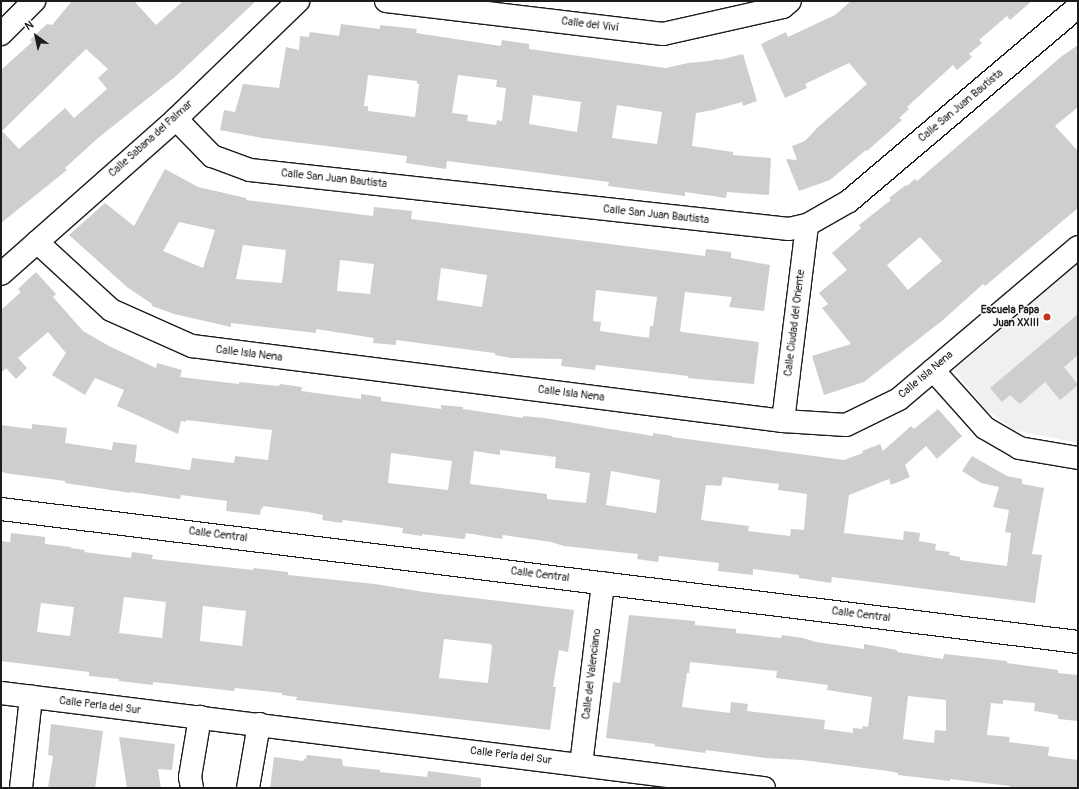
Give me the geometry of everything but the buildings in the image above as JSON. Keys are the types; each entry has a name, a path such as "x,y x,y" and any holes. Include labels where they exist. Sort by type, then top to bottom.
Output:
{"street":[{"path":"1,34 34,1"},
{"name":"Calle Sabana del Palmar","path":"1,274 176,118 298,1"},
{"name":"Calle del Viví","path":"386,1 663,34 783,7 790,1"},
{"name":"Calle San Juan Bautista","path":"176,118 212,156 250,170 789,229 807,225 849,201 1078,7"},
{"name":"Calle Ciudad del Oriente","path":"783,421 807,225"},
{"name":"Calle Isla Nena","path":"37,242 111,310 192,346 783,421 846,425 899,399 1078,247"},
{"path":"933,370 985,428 1019,448 1078,458"},
{"name":"Calle Central","path":"1,509 1078,642"},
{"name":"Calle del Valenciano","path":"581,765 603,583"},
{"name":"Calle Perla del Sur","path":"1,693 31,698 259,724 764,788"},
{"path":"21,788 31,698"},
{"path":"192,788 190,777 200,717"},
{"path":"248,788 259,724"}],"shaded area":[{"name":"Escuela Papa Juan XXIII","path":"1078,264 1078,443 1014,430 985,409 954,370"}],"place":[{"name":"Escuela Papa Juan XXIII","path":"1047,317"}]}
